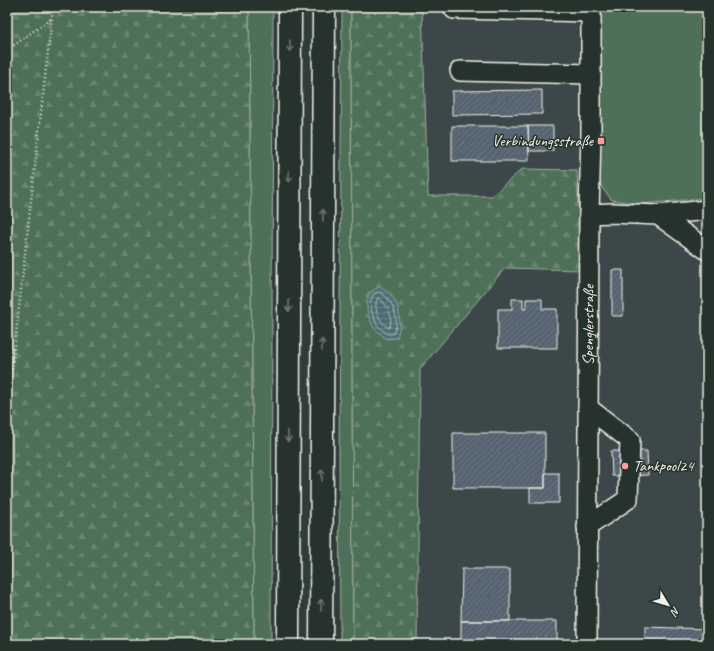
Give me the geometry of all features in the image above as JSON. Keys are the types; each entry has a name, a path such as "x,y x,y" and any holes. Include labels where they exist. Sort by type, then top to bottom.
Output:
{"highway":[{"path":"288,644 290,7"},
{"path":"321,644 324,7"}],"street":[{"path":"454,9 591,9"},
{"name":"Spenglerstraße","path":"587,644 591,9"},
{"path":"460,71 591,74"},
{"path":"589,214 658,214 707,210"},
{"path":"658,214 707,250"},
{"path":"587,527 628,499 630,440 588,408"}],"path":[{"path":"7,413 53,7"},
{"path":"7,50 52,18"}],"shaded area":[{"path":"422,7 707,7 642,204 707,198 707,644 417,644 420,369 505,268 581,270 522,169 492,196 428,196"}],"green space":[{"path":"7,7 249,7 254,644 7,644"},
{"path":"249,7 273,7 271,644 254,644"},
{"path":"342,7 351,7 353,644 340,644 339,453"},
{"path":"351,7 422,7 428,196 492,196 522,169 577,170 581,270 505,268 420,369 417,644 353,644"},
{"path":"599,7 707,7 707,198 642,204 612,200 602,188 596,169"}],"water":[{"path":"379,287 392,296 396,302 400,323 397,338 386,339 373,327 368,314 366,302 370,292"}],"building":[{"path":"542,90 542,114 452,115 452,91"},
{"path":"452,126 528,126 529,161 452,161"},
{"path":"528,126 553,126 553,151 529,151"},
{"path":"612,270 623,270 623,316 612,316"},
{"path":"512,299 523,299 523,309 526,309 526,299 542,299 542,309 557,309 557,348 498,348 498,309 512,309"},
{"path":"453,433 545,433 545,488 453,488"},
{"path":"611,451 647,451 648,475 612,476"},
{"path":"545,473 559,473 559,503 530,503 530,488 545,488"},
{"path":"462,569 510,569 510,621 461,621"},
{"path":"461,621 557,621 557,644 461,644"},
{"path":"645,627 707,629 707,644 645,644"}],"place":[{"name":"Verbindungsstraße","path":"601,141"},
{"name":"Tankpool24","path":"625,466"}]}
